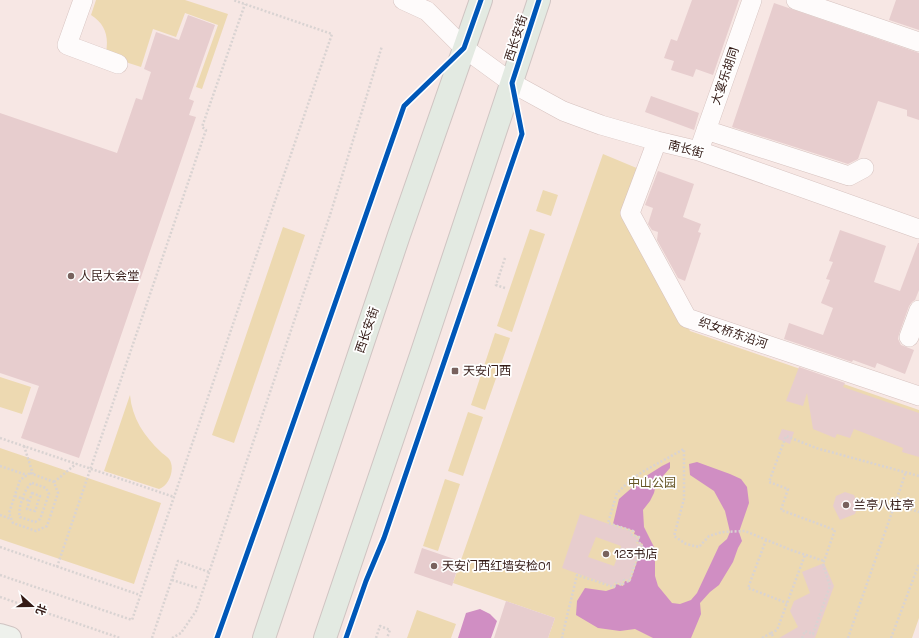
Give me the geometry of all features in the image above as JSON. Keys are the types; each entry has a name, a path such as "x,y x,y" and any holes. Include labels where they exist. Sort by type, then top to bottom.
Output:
{"highway":[{"name":"西长安街","path":"264,638 399,235 481,0"},
{"name":"西长安街","path":"325,638 539,0"}],"main road":[{"path":"0,635 10,638"}],"street":[{"path":"83,0 67,45 118,64"},
{"name":"南长街","path":"403,0 427,11 464,48 512,83 563,111 601,125 698,152 919,229"},
{"name":"大宴乐胡同","path":"698,152 752,0"},
{"path":"796,0 919,42"},
{"path":"706,130 849,176 864,168"},
{"name":"织女桥东沿河","path":"657,141 630,213 687,318 919,396"},
{"path":"909,337 919,310"}],"path":[{"path":"0,575 132,620 332,34 233,0"},
{"path":"57,567 206,130 202,127 245,4"},
{"path":"172,638 181,633 196,611 331,212 382,46"},
{"path":"505,258 496,285 505,288"},
{"path":"802,638 805,631 813,634 830,586 823,564 836,530 781,510 788,489 769,482 786,436 816,448 919,476"},
{"path":"0,438 174,497"},
{"path":"24,446 33,474"},
{"path":"564,638 562,637 577,575 614,587 616,582 623,585 624,580 629,582 642,544 637,542 639,537 632,535 633,531 608,522 617,493 633,478 684,449 684,499 674,536 686,544 699,547 709,536 722,532 745,531 824,561"},
{"path":"54,482 76,464"},
{"path":"0,466 27,475"},
{"path":"848,638 906,472"},
{"path":"30,473 33,474 54,482 58,493 47,526 36,531 13,523 9,513 20,480 30,473"},
{"path":"32,483 46,488 49,494 40,519 35,522 20,517 18,512 23,499 27,486 32,483"},
{"path":"32,493 40,496 34,511 27,509 30,501 32,493"},
{"path":"15,496 30,501"},
{"path":"894,504 919,512"},
{"path":"0,515 11,519"},
{"path":"766,540 748,588 787,603"},
{"path":"0,547 140,595"},
{"path":"762,638 777,630 805,555"},
{"path":"152,638 178,561 209,572"},
{"path":"891,638 919,564"},
{"path":"172,580 198,588"},
{"path":"0,597 120,638"},
{"path":"376,638 380,626 390,630 387,638"},
{"path":"771,633 774,638"}],"green space":[{"path":"96,0 185,0 228,14 202,89 196,87 218,25 185,13 176,37 153,29 141,67 110,57 106,52 107,41 103,26 91,15"},
{"name":"中山公园","path":"603,154 639,169 625,209 690,331 919,410 919,618 912,638 548,638 555,618 453,583"},
{"path":"543,190 558,195 551,216 536,211"},
{"path":"283,227 305,235 234,443 212,435"},
{"path":"530,229 545,234 512,332 497,326"},
{"path":"495,333 510,338 485,410 471,405"},
{"path":"0,377 31,387 22,414 0,407"},
{"path":"130,395 133,411 144,433 171,463 172,470 170,478 165,485 159,489 104,471"},
{"path":"468,412 483,417 463,476 448,471"},
{"path":"0,448 161,503 134,584 0,539"},
{"path":"445,479 460,484 438,551 423,546"},
{"path":"417,610 456,624 451,638 407,638"}],"shaded area":[{"path":"670,462 670,468 656,484 650,501 643,510 644,527 655,549 655,576 658,586 672,603 680,604 691,600 697,593 719,546 727,539 730,532 725,511 714,491 690,475 689,464 697,462 730,474 741,479 747,487 749,503 739,532 742,541 733,562 719,585 700,603 701,614 691,638 653,638 635,629 620,631 598,628 576,615 577,601 585,588 606,591 615,588 616,584 623,586 625,581 630,582 643,544 638,542 640,537 634,534 635,531 613,524 619,499 643,478"},
{"path":"480,609 490,614 497,621 491,638 458,638 466,613"}],"building":[{"path":"692,0 739,0 713,75 696,69 693,77 671,70 674,61 664,58 671,39 677,41"},
{"path":"896,0 919,0 919,30 889,20"},
{"path":"774,3 919,53 919,120 907,116 907,110 878,101 858,159 848,164 732,127"},
{"name":"人民大会堂","path":"188,15 215,25 189,99 194,101 189,115 196,117 79,458 21,438 39,386 0,373 0,113 117,153 136,98 142,100 151,72 144,69 156,32 179,40"},
{"path":"651,96 699,113 694,130 645,112"},
{"path":"658,171 694,184 683,217 701,224 698,232 701,233 685,281 678,278 657,240 658,232 652,230 648,224 653,208 645,205"},
{"path":"840,230 886,246 874,282 900,291 919,243 919,290 915,300 909,306 898,339 901,345 914,350 905,374 877,363 875,368 853,360 852,362 784,339 789,323 823,335 833,308 821,303 830,280 826,279 833,262 829,261"},
{"path":"799,367 845,383 843,387 919,413 919,457 902,452 903,448 854,429 850,438 837,434 835,438 813,429 807,393 803,406 786,401"},
{"path":"782,429 794,432 790,444 778,439"},
{"name":"兰亭八柱亭","path":"845,492 854,495 858,505 855,514 840,520 833,506 836,496"},
{"path":"580,514 632,532 631,535 638,538 636,543 641,545 629,580 624,579 622,584 615,582 613,586 562,568","holes":["596,537 621,546 614,566 588,557"]},
{"name":"天安门西红墙安检01","path":"422,548 460,561 452,586 414,573"},
{"path":"824,563 834,586 815,638 779,638 798,627 790,611 794,601 810,593 802,572"},
{"path":"506,601 555,618 548,638 494,638"}],"cycle path":[{"path":"217,638 404,106 464,48 481,0"},
{"path":"346,638 366,581 384,538 522,134 512,83 539,0"}],"place":[{"name":"人民大会堂","path":"71,276"},
{"name":"天安门西","path":"455,371"},
{"name":"兰亭八柱亭","path":"846,505"},
{"name":"123书店","path":"606,554"},
{"name":"天安门西红墙安检01","path":"434,566"}]}
